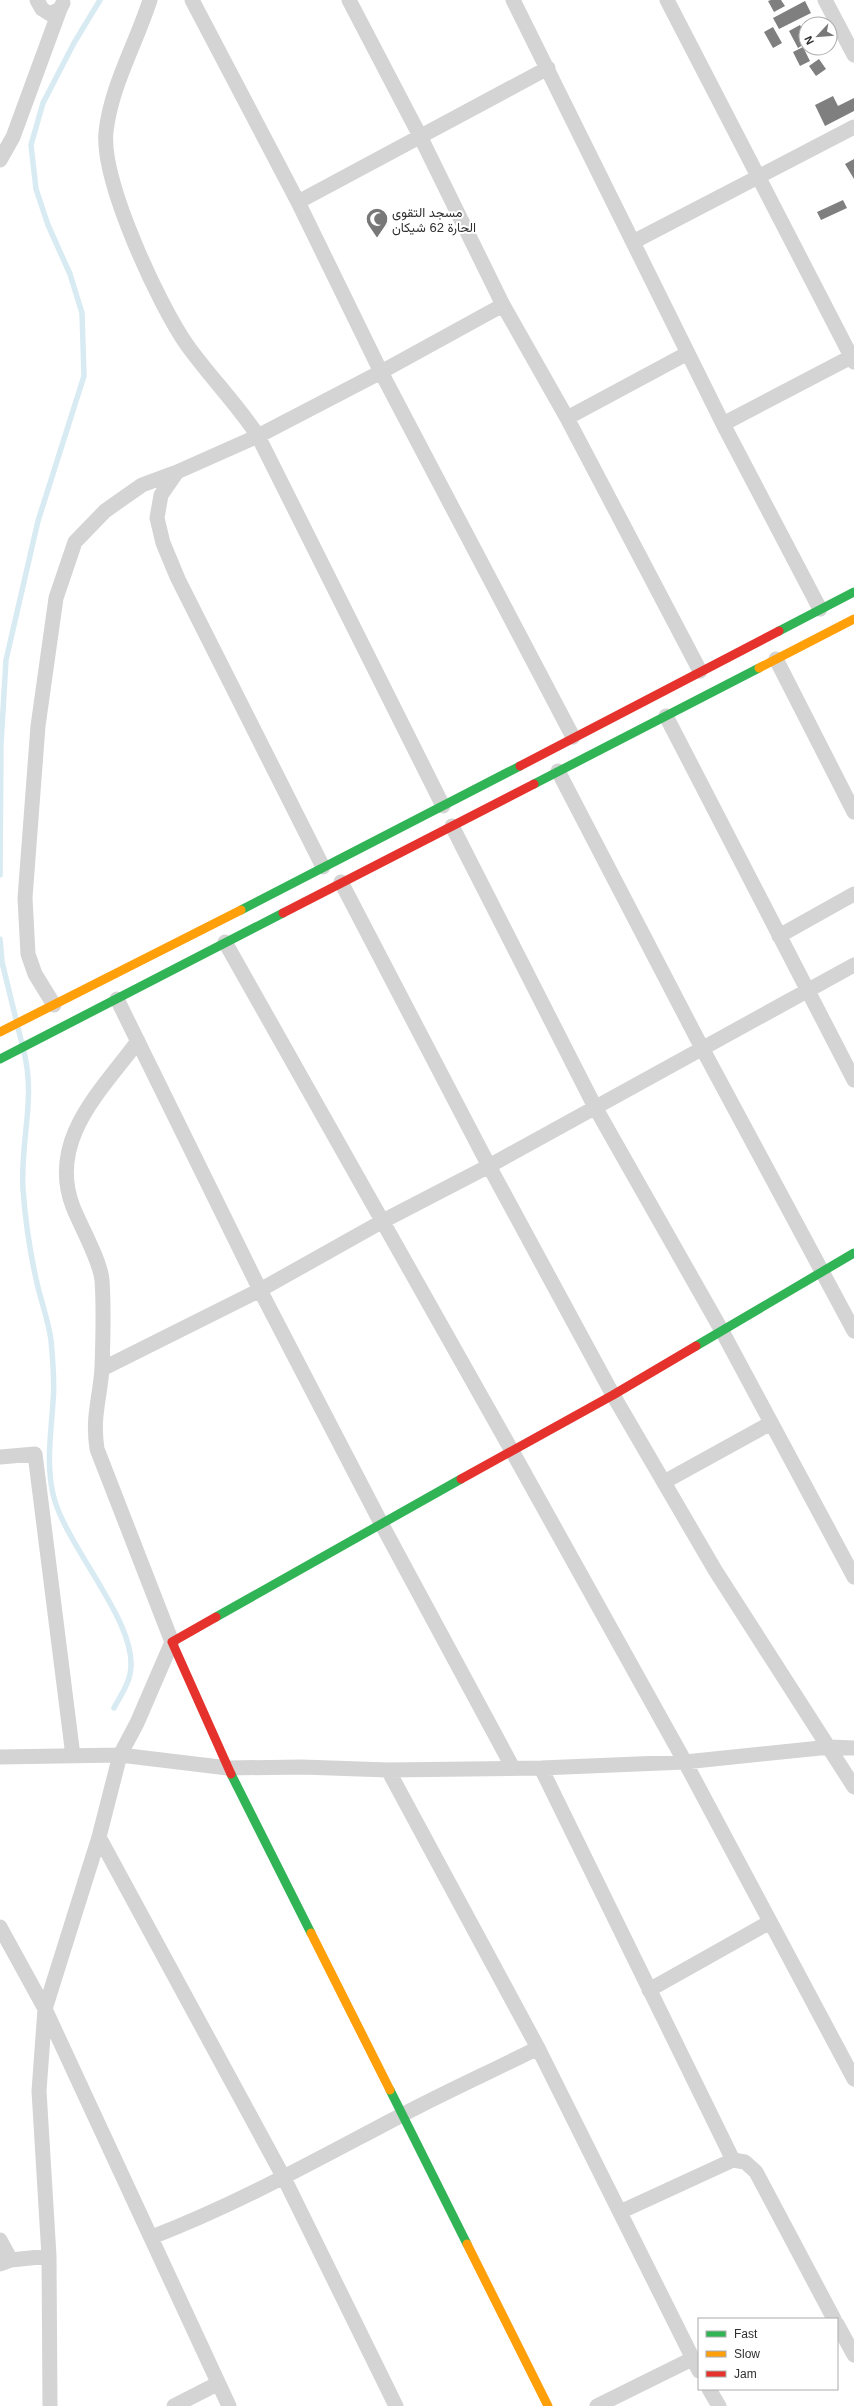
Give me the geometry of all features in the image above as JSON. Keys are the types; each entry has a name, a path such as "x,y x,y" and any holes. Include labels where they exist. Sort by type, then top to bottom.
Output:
{"main road":[{"path":"0,1032 443,806 854,592"},
{"path":"1,1059 31,1045 341,882 854,619"},
{"path":"548,2406 228,1768 172,1642 381,1523 613,1395 854,1253"}],"street":[{"path":"38,0 42,9 50,14 62,5"},
{"path":"150,0 116,90 106,134 110,172 137,247 162,303 187,345 236,403 258,436 443,806"},
{"path":"192,0 298,202 381,372 573,737"},
{"path":"350,0 420,136 503,305 567,418 700,671"},
{"path":"513,0 723,424 820,610"},
{"path":"667,0 853,360 723,424"},
{"path":"825,0 854,55"},
{"path":"0,160 13,137 62,5"},
{"path":"298,202 548,68"},
{"path":"633,242 854,127"},
{"path":"54,1005 35,974 28,954 25,898 38,726 56,598 75,542 100,516 142,486 258,436 381,372 503,305"},
{"path":"567,418 688,353"},
{"path":"177,472 161,495 157,518 163,543 206,636 323,867"},
{"path":"776,659 854,812"},
{"path":"666,716 854,1080"},
{"path":"558,771 702,1048 854,1331"},
{"path":"452,826 595,1107 722,1331 854,1577"},
{"path":"341,882 489,1166 613,1395 715,1570 830,1747 854,1787"},
{"path":"779,936 854,894"},
{"path":"225,942 512,1451 685,1762 854,2079"},
{"path":"102,1369 260,1290 382,1221 489,1166 854,965"},
{"path":"117,999 260,1290 381,1523 513,1768"},
{"path":"50,2406 49,2256 39,2091 45,2009 99,1837 120,1755 137,1723 172,1642 97,1449 94,1427 102,1369 102,1279 98,1262 72,1205 66,1177 67,1154 72,1135 84,1112 138,1041"},
{"path":"664,1482 771,1423"},
{"path":"0,1457 35,1454 73,1756"},
{"path":"0,1757 120,1755 228,1768 302,1767 388,1770 541,1768 685,1762 830,1747 854,1748"},
{"path":"541,1768 732,2160"},
{"path":"388,1770 538,2048 696,2365 597,2406"},
{"path":"99,1837 284,2178 396,2406"},
{"path":"649,1990 770,1922"},
{"path":"0,1927 45,2009 152,2237 217,2384 229,2406"},
{"path":"152,2237 204,2217 284,2178 402,2115 538,2048"},
{"path":"620,2212 732,2160 744,2162 756,2172 833,2318"},
{"path":"0,2240 5,2262 49,2256"},
{"path":"838,2326 854,2356"},
{"path":"174,2406 217,2384"},
{"path":"710,2390 719,2406"}],"building":[{"path":"781,0 785,6 774,12 768,1"},
{"path":"805,1 811,13 805,16 798,16 798,20 779,29 773,18"},
{"path":"798,26 798,48 789,31"},
{"path":"773,27 782,43 773,48 764,32"},
{"path":"798,50 798,56 808,56 810,61 800,66 793,52"},
{"path":"819,59 826,69 816,76 809,66"},
{"path":"833,96 838,106 854,98 854,111 825,126 815,105"},
{"path":"854,159 854,179 845,164"},
{"path":"843,200 847,208 821,220 817,212"}],"waterway":[{"path":"0,875 1,744 6,660 38,521 84,376 82,313 70,274 48,225 36,189 31,145 43,103 74,43 100,0"},
{"path":"0,939 2,962 22,1044"},
{"path":"24,1052 27,1070 28,1104 23,1189 31,1253 51,1340 54,1387 50,1448 51,1482 53,1494 60,1515 114,1609 124,1633 130,1654 129,1678 114,1708"}],"traffic: fast":[{"path":"779,631 854,592"},
{"path":"534,784 759,668"},
{"path":"241,910 520,766"},
{"path":"0,1059 283,913"},
{"path":"696,1346 854,1253"},
{"path":"216,1617 461,1479"},
{"path":"231,1774 311,1933"},
{"path":"390,2090 467,2244"}],"traffic: slow":[{"path":"759,668 854,619"},
{"path":"0,1032 241,910"},
{"path":"311,1933 390,2090"},
{"path":"467,2244 548,2406"}],"traffic: jam":[{"path":"520,766 779,631"},
{"path":"283,913 534,784"},
{"path":"461,1479 613,1395 696,1346"},
{"path":"216,1617 172,1642 231,1774"}],"place":[{"name":"مسجد التقوى الحارة 62 شيكان","path":"377,238"}]}
